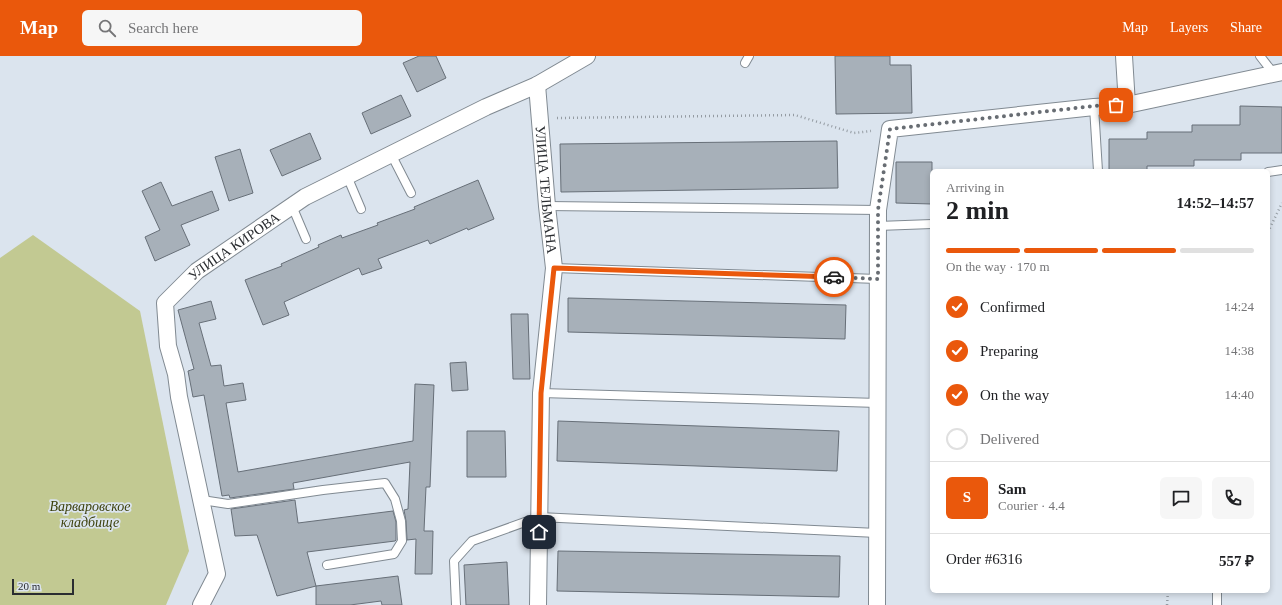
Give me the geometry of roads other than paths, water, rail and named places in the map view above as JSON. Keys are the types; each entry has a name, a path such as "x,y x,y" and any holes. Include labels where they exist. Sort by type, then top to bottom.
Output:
{"street":[{"name":"УЛИЦА КИРОВА","path":"201,605 217,574 176,374 168,346 165,303 197,271 305,197 486,107 537,85 587,56"},
{"path":"1124,56 1127,105"},
{"path":"877,605 878,218 890,129 1094,106 1127,105 1278,73"},
{"name":"УЛИЦА ТЕЛЬМАНА","path":"537,85 547,206 554,268 541,393 538,605"}],"lane":[{"path":"1260,56 1278,73"},
{"path":"1094,106 1098,169"},
{"path":"391,154 411,193"},
{"path":"1270,172 1282,170"},
{"path":"347,176 361,208"},
{"path":"292,206 306,239"},
{"path":"547,206 878,218 930,224"},
{"path":"554,268 878,279"},
{"path":"541,393 878,403"},
{"path":"202,500 228,504 323,490 385,483 396,498 401,521 402,541 394,554 327,565"},
{"path":"456,605 454,561 472,541 539,517 877,533"},
{"path":"1217,593 1217,605"}],"park label":[{"name":"Варваровское кладбище","path":"90,514"}]}
